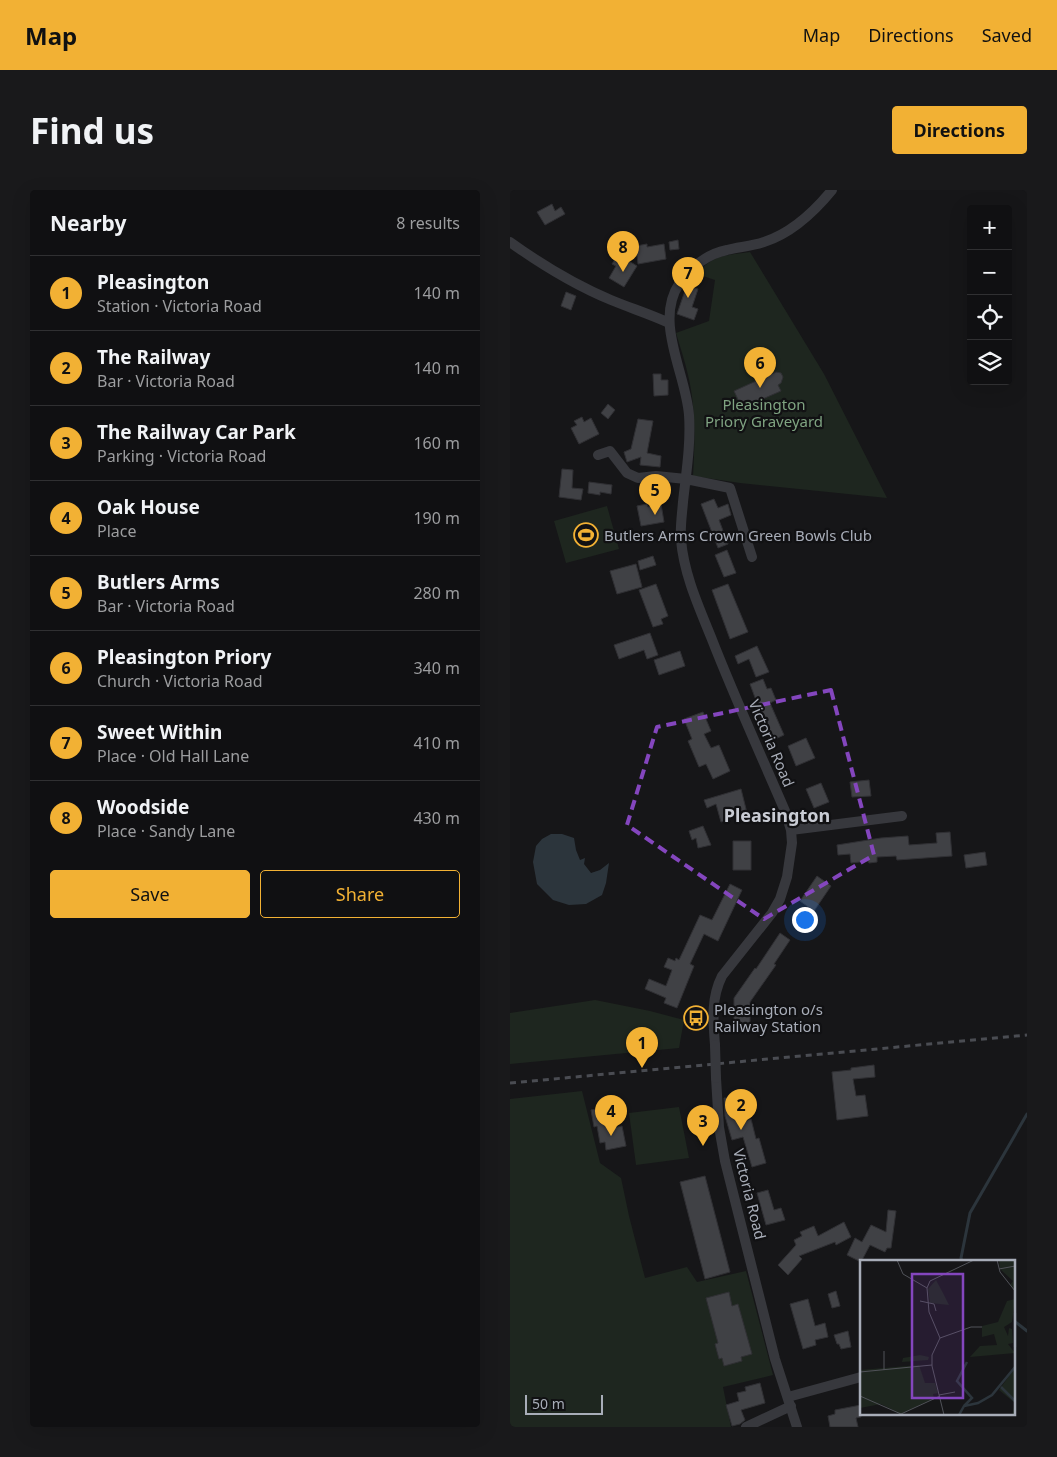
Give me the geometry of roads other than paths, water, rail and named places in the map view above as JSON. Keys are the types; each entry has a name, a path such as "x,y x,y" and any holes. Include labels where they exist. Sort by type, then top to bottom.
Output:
{"street":[{"name":"Victoria Road","path":"797,1427 775,1359 721,1142 716,1078 714,999 722,976 772,913 780,899 791,856 791,830 785,811 719,658 688,577 680,530 686,479 689,415 669,323 672,296 680,283 698,262 725,250 764,242 787,231 809,216 832,190"},
{"path":"510,242 542,265 575,284 612,301 669,323"},
{"path":"609,440 610,450 627,473 638,478 656,476 686,479 730,488 752,557"},
{"path":"598,455 610,450"},
{"path":"791,830 902,816"},
{"path":"746,1427 789,1402 860,1377"}],"waterway":[{"path":"962,1260 970,1213 1027,1114"},
{"path":"1014,1321 1027,1331"}],"railway":[{"path":"510,1083 1027,1035"}],"place":[{"name":"Woodside","path":"623,272"},
{"name":"Sweet Within","path":"688,298"},
{"name":"Pleasington Priory","path":"760,388"},
{"name":"Butlers Arms","path":"655,515"},
{"name":"Butlers Arms Crown Green Bowls Club","path":"586,535"},
{"name":"Pleasington o/s Railway Station","path":"696,1018"},
{"name":"Pleasington","path":"642,1068"},
{"name":"The Railway","path":"741,1130"},
{"name":"Oak House","path":"611,1136"},
{"name":"The Railway Car Park","path":"703,1146"}],"district":[{"name":"Pleasington","path":"777,815"}],"park label":[{"name":"Pleasington Priory Graveyard","path":"764,412"}]}
